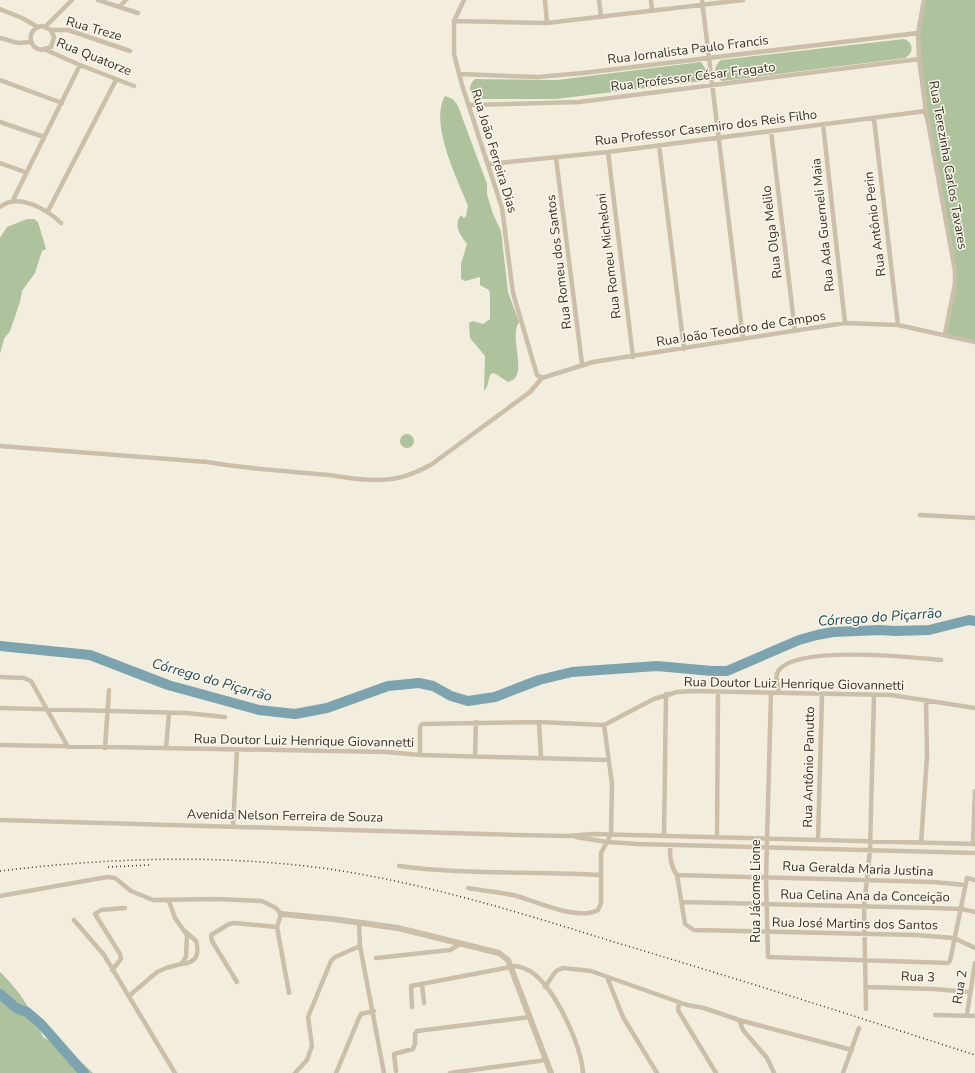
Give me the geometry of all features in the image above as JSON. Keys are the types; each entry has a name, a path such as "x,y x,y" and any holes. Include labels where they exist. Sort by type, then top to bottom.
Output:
{"street":[{"path":"45,27 72,0"},
{"path":"98,0 138,13"},
{"path":"119,7 126,0"},
{"name":"Rua João Ferreira Dias","path":"464,0 454,21 454,54 504,218 513,293 537,375 542,378"},
{"path":"545,0 547,23"},
{"path":"599,0 602,17"},
{"path":"651,0 652,11"},
{"path":"454,21 547,23 652,11 703,2 743,0"},
{"name":"Rua Terezinha Carlos Tavares","path":"924,0 918,33 919,59 926,111 955,271 955,284 945,334"},
{"path":"703,2 712,86 744,339"},
{"name":"Rua Treze","path":"0,9 22,18 38,27 45,27 51,30 68,30 130,51"},
{"path":"38,27 31,33 31,42 37,49 46,50"},
{"name":"Rua Treze","path":"46,50 53,42 51,30"},
{"name":"Rua Jornalista Paulo Francis","path":"459,74 551,76 918,33"},
{"path":"0,38 18,43 31,42"},
{"name":"Rua Quatorze","path":"46,50 116,80 134,86"},
{"name":"Rua Professor César Fragato","path":"470,105 500,103 551,104 579,102 919,59"},
{"path":"12,202 25,172 62,103 80,65"},
{"path":"0,80 62,103"},
{"path":"48,211 116,80"},
{"name":"Rua Professor Casemiro dos Reis Filho","path":"488,164 608,152 823,124 874,119 926,111"},
{"name":"Rua Antônio Perin","path":"874,119 898,325"},
{"path":"0,122 44,137"},
{"name":"Rua Ada Guerneli Maia","path":"823,124 845,323"},
{"name":"Rua Olga Melilo","path":"771,131 795,331"},
{"path":"659,145 684,349"},
{"name":"Rua Romeu Micheloni","path":"608,152 632,357"},
{"name":"Rua Romeu dos Santos","path":"556,158 563,200 582,364"},
{"path":"0,163 25,172"},
{"path":"1,206 12,202 25,203 48,211 61,223"},
{"name":"Rua João Teodoro de Campos","path":"542,378 554,376 582,364 845,323 898,325 945,334 975,342"},
{"path":"0,446 207,462 240,468 271,469 367,480 394,479 418,472 432,464 530,392 542,378"},
{"path":"920,515 975,518"},
{"path":"779,693 776,674 780,669 792,661 806,658 877,654 941,660"},
{"path":"0,677 24,678 31,681 68,747"},
{"path":"105,748 109,690"},
{"name":"Rua Doutor Luiz Henrique Giovannetti","path":"420,755 420,728 422,724 539,722 604,725 639,706 666,694 677,692 771,692 822,695 892,696 975,708"},
{"path":"717,837 718,692"},
{"name":"Rua Jácome Lione","path":"771,692 766,878 766,933 768,957 948,962"},
{"path":"664,836 666,694"},
{"name":"Rua Antônio Panutto","path":"818,840 822,695"},
{"path":"866,1009 867,987 864,907 870,850 874,696"},
{"path":"921,843 927,757 926,700"},
{"path":"0,708 168,713 225,717"},
{"path":"166,748 168,713"},
{"path":"476,722 476,756"},
{"path":"539,722 541,758"},
{"path":"468,888 516,896 563,912 591,912 598,910 601,902 601,853 611,834 612,776 608,760 604,725"},
{"name":"Rua Doutor Luiz Henrique Giovannetti","path":"0,745 387,752 420,755 608,760"},
{"path":"233,827 237,750"},
{"path":"974,844 975,791"},
{"name":"Avenida Nelson Ferreira de Souza","path":"0,820 569,836 611,834 974,844"},
{"name":"Avenida Nelson Ferreira de Souza","path":"569,836 607,842 670,845 975,853"},
{"path":"670,845 672,869 677,875 682,902"},
{"path":"399,866 441,871 549,872 601,875"},
{"name":"Rua Geralda Maria Justina","path":"677,875 933,882 965,885"},
{"path":"0,896 107,877 115,878 136,894 153,900 169,901 185,898 262,901 276,908 281,914 398,928 499,953 508,960 512,967 551,1073"},
{"name":"Rua 2","path":"948,962 950,961 954,938 962,909 965,885 968,878 975,880"},
{"path":"129,996 157,972 181,964 191,963 195,960 198,953 196,941 186,932 175,918 169,901"},
{"name":"Rua Celina Ana da Conceição","path":"682,902 962,909 975,912"},
{"name":"Rua José Martins dos Santos","path":"682,902 686,924 694,930 766,933 896,934 954,938"},
{"path":"112,970 121,959 120,954 96,914 101,910 125,908"},
{"path":"281,914 277,927 289,993"},
{"path":"74,920 104,955 175,1073"},
{"path":"237,982 211,939 211,935 229,924 234,923 277,927"},
{"path":"359,923 360,946 374,1011 384,1073"},
{"path":"181,964 187,953 188,939 186,932"},
{"path":"954,938 975,948"},
{"path":"376,958 450,950 460,944"},
{"path":"295,1073 307,1060 312,1046 308,1018 331,960 334,957 360,946"},
{"name":"Rua 2","path":"967,1014 969,992 973,981 975,963"},
{"path":"412,1007 411,986 516,966 531,972 545,987 569,1024 574,1034 583,1073"},
{"path":"545,987 556,971 563,968 591,971 679,1003 704,1008 739,1020 852,1050"},
{"path":"607,977 623,1017 657,1073"},
{"path":"422,984 424,1003"},
{"name":"Rua 3","path":"867,987 934,988 969,992"},
{"path":"679,1003 678,1010 716,1073"},
{"path":"336,1073 361,1014 374,1011"},
{"path":"935,1015 967,1014 975,1016"},
{"path":"396,1071 394,1054 413,1049 415,1044 415,1034 417,1031 530,1017"},
{"path":"739,1020 743,1030 768,1058 774,1073"},
{"path":"843,1073 859,1028"},
{"path":"450,1073 546,1060"}],"green space":[{"path":"924,0 975,0 975,342 945,334 955,277 928,128 922,110 924,107 917,46"},
{"path":"904,39 910,43 912,48 908,56 905,58 722,81 719,79 715,71 718,62 721,60"},
{"path":"701,62 707,71 703,81 556,99 478,99 471,93 470,90 472,82 475,79 557,80"},
{"path":"445,96 453,99 458,106 487,184 487,194 493,214 501,231 508,292 519,322 516,329 518,365 517,373 514,379 508,382 492,373 484,391 485,356 470,338 469,323 473,321 483,324 490,319 490,294 489,290 480,285 480,277 465,281 461,279 461,264 467,244 458,230 458,223 461,215 464,218 466,216 468,206 446,151 442,135 440,121 441,107"},
{"path":"27,219 34,219 38,222 46,249 42,251 35,273 22,291 20,302 10,331 4,339 0,354 0,238 7,227"},
{"path":"404,434 410,434 414,438 414,444 410,448 404,448 400,444 400,438"},
{"path":"0,972 25,1002 43,1037 69,1053 93,1073 0,1073"}],"waterway":[{"name":"Córrego do Piçarrão","path":"0,646 90,655 168,685 259,710 295,714 327,708 388,686 419,683 433,686 451,696 468,701 495,697 539,680 572,672 657,666 727,671 799,640 817,635 833,632 929,630 969,620 975,621"},
{"path":"0,994 16,1008 27,1012 41,1024 84,1073"}],"railway":[{"path":"0,871 80,863 161,859 201,859 282,864 359,874 396,881 506,909 750,983 975,1055"},
{"path":"108,867 149,865"}]}
